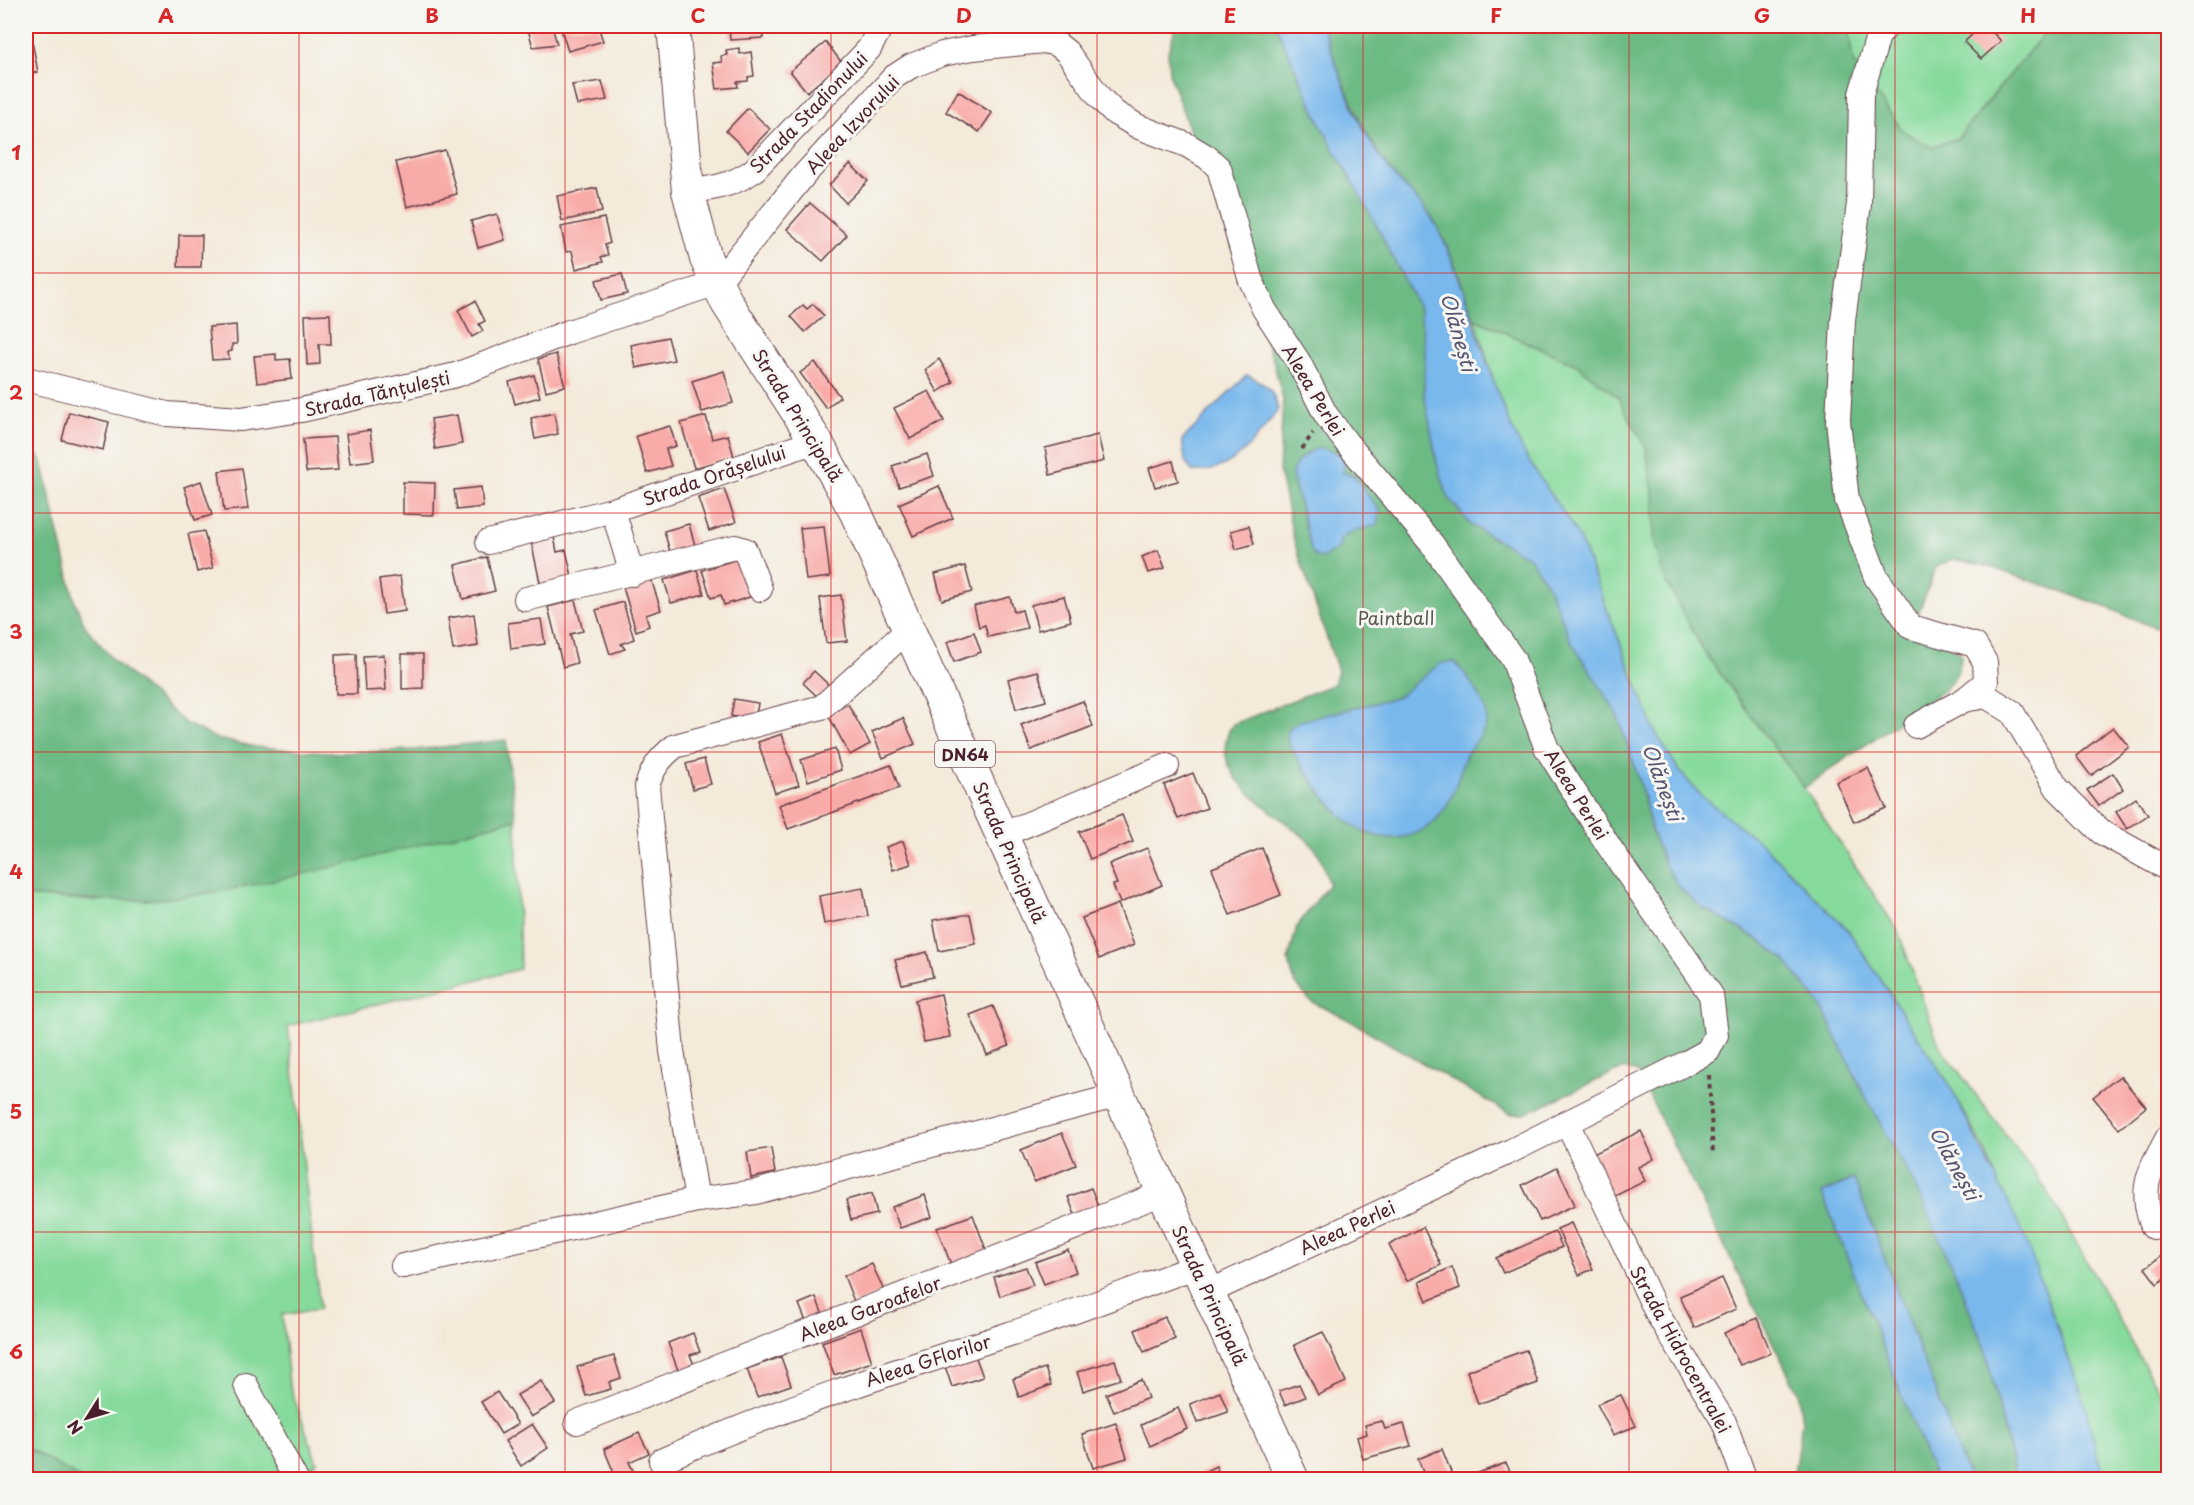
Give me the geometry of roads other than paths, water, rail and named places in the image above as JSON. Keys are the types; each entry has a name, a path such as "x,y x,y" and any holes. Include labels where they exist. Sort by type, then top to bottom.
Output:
{"main road":[{"name":"Strada Principală","path":"673,26 688,191 698,236 717,283 816,441 856,513 1293,1479"}],"street":[{"name":"Strada Stadionului","path":"688,191 718,188 736,182 753,171 869,49 881,26"},
{"path":"1887,26 1878,36 1862,94 1859,204 1843,320 1838,421 1847,500 1876,577 1911,627 1975,645 1985,662 1986,682 1964,700 1916,726"},
{"name":"Aleea Izvorului","path":"717,283 804,175 894,77 911,66 942,54 973,48 1044,41 1057,44 1067,52"},
{"path":"869,49 894,77"},
{"name":"Aleea Perlei","path":"1067,52 1100,98 1115,113 1138,127 1187,145 1207,157 1219,168 1250,278 1264,309 1298,361 1326,415 1432,544 1513,659 1547,749 1610,848 1711,995 1716,1035 1708,1051 1567,1123 1203,1279"},
{"name":"Strada Tănțulești","path":"26,379 167,414 241,419 301,410 456,375 569,332 717,283"},
{"name":"Strada Orășelului","path":"488,542 613,510 816,441"},
{"path":"613,510 632,574"},
{"path":"526,599 740,547 750,560 760,589"},
{"path":"697,1200 671,1040 647,786 652,769 661,757 675,746 822,707 909,629"},
{"path":"1964,700 1986,696 2012,712 2057,788 2101,832 2169,869"},
{"path":"1002,835 1167,766"},
{"path":"404,1266 697,1200 756,1192 1119,1095"},
{"name":"Strada Hidrocentralei","path":"1567,1123 1658,1315 1724,1422 1744,1479"},
{"path":"2153,1227 2144,1195 2147,1178 2169,1137"},
{"name":"Aleea Garoafelor","path":"576,1422 1163,1193"},
{"name":"Aleea GFlorilor","path":"661,1461 740,1425 908,1365 1026,1328 1203,1279"},
{"path":"246,1385 296,1479"}],"water":[{"name":"Olănești","path":"1276,26 1322,26 1350,100 1367,136 1389,169 1428,213 1438,229 1459,278 1493,380 1513,430 1528,458 1579,538 1655,732 1678,769 1700,795 1761,843 1848,930 1951,1088 2022,1230 2083,1398 2100,1465 2107,1479 2016,1479 1985,1349 1954,1270 1913,1182 1867,1099 1820,1004 1784,959 1756,938 1701,907 1680,888 1665,865 1652,832 1640,782 1616,712 1572,643 1548,586 1530,558 1471,525 1448,497 1437,463 1424,393 1425,351 1420,310 1323,129"},
{"path":"1247,375 1268,388 1278,410 1252,443 1231,461 1206,471 1192,471 1185,461 1182,440"},
{"path":"1322,448 1342,455 1345,463 1342,472 1354,476 1380,511 1378,525 1356,530 1340,539 1339,548 1322,558 1315,556 1311,550 1292,474 1296,464 1303,456"},
{"path":"1455,662 1478,693 1485,707 1486,721 1482,733 1464,760 1447,805 1433,822 1422,830 1396,838 1368,833 1355,826 1328,802 1302,766 1287,737 1290,728 1300,721 1396,698 1441,663"},
{"path":"1854,1179 1969,1479 1935,1479 1822,1193"}],"park label":[{"name":"Paintball","path":"1396,617"}]}
